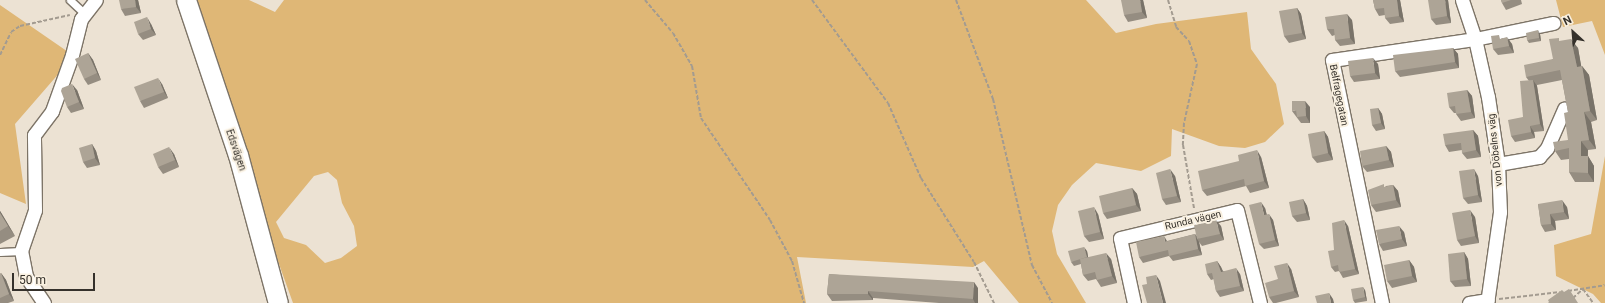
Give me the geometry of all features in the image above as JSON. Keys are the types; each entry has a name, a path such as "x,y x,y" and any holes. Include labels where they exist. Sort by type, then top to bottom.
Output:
{"street":[{"path":"44,303 26,276 21,251 35,210 34,135 52,111 84,12 96,0"},
{"name":"Edsvägen","path":"186,0 238,155 278,303"},
{"name":"von Döbelns väg","path":"1462,0 1475,39 1488,97 1498,164 1500,212 1488,302"},
{"name":"Belfragegatan","path":"1382,303 1332,60 1475,39 1553,23"},
{"path":"1498,164 1539,157 1547,148 1564,109"},
{"name":"Runda vägen","path":"1134,303 1120,238 1237,210 1260,303"},
{"path":"1469,303 1488,302"}],"lane":[{"path":"70,0 84,12"},
{"path":"0,252 21,251"}],"path":[{"path":"645,0 673,32 692,66 701,118 770,220 792,261 804,303"},
{"path":"812,0 888,103 921,178 974,262 994,303"},
{"path":"956,0 993,99 1032,265 1052,303"},
{"path":"1168,0 1176,28 1189,41 1197,64 1183,130 1184,152 1196,219"},
{"path":"0,56 11,32 20,26 84,12"},
{"path":"1488,302 1605,285"},
{"path":"1571,300 1583,289"},
{"path":"1583,289 1592,303"}],"shaded area":[{"path":"195,0 249,0 275,12 284,0 1086,0 1116,33 1156,24 1247,12 1251,49 1276,84 1284,124 1265,142 1245,148 1219,146 1172,129 1171,156 1141,171 1096,163 1072,185 1058,205 1052,231 1057,254 1086,303 1019,303 984,261 973,267 797,257 806,303 293,303 275,253 248,154 202,32","holes":["328,172 337,180 342,203 354,226 357,246 341,258 325,263 306,245 284,238 276,222 314,176"]},
{"path":"1556,0 1605,0 1605,55 1592,21 1563,27"},
{"path":"0,5 74,56 15,124 26,204 0,193"},
{"path":"1605,156 1605,303 1601,303 1593,294 1556,276 1554,245 1591,234"}],"building":[{"path":"119,0 135,0 136,7 121,9"},
{"path":"1121,0 1140,0 1142,12 1124,15"},
{"path":"1373,0 1397,0 1399,16 1385,18 1384,8 1375,9"},
{"path":"1428,0 1445,0 1447,16 1431,19"},
{"path":"1501,0 1511,0 1502,3"},
{"path":"1297,8 1302,33 1284,36 1279,11"},
{"path":"1347,14 1350,38 1335,40 1334,29 1327,29 1325,17"},
{"path":"147,17 151,29 138,34 134,22"},
{"path":"1538,30 1539,38 1527,40 1526,33"},
{"path":"1499,35 1500,39 1507,37 1509,46 1493,49 1491,36"},
{"path":"1559,38 1559,41 1571,39 1577,67 1582,66 1590,111 1584,112 1589,140 1581,141 1581,156 1588,156 1588,173 1569,172 1569,148 1555,151 1553,142 1568,140 1564,113 1568,112 1560,70 1526,77 1524,65 1553,59 1549,39"},
{"path":"1453,48 1455,62 1395,71 1393,55"},
{"path":"88,53 97,73 84,79 75,59"},
{"path":"1373,58 1375,73 1350,76 1348,61"},
{"path":"158,78 164,92 140,101 134,87"},
{"path":"1533,80 1540,124 1530,126 1531,132 1511,136 1508,120 1523,117 1520,81"},
{"path":"72,84 79,102 67,107 61,91 62,88"},
{"path":"1467,90 1471,112 1456,114 1455,106 1449,107 1447,93"},
{"path":"1292,101 1305,101 1306,116 1297,117 1296,110 1292,111"},
{"path":"1378,108 1381,123 1372,125 1370,109"},
{"path":"1473,130 1476,150 1462,153 1461,143 1445,145 1443,134"},
{"path":"1324,131 1328,153 1312,157 1308,134"},
{"path":"92,144 95,158 83,162 79,148"},
{"path":"1386,146 1389,160 1362,166 1360,151"},
{"path":"169,147 175,160 158,167 153,154"},
{"path":"1257,150 1264,181 1245,186 1244,179 1202,190 1198,171 1239,161 1238,155"},
{"path":"1170,169 1177,196 1162,199 1156,173"},
{"path":"1474,169 1478,195 1463,198 1459,171"},
{"path":"1384,184 1384,187 1393,185 1396,200 1371,205 1368,190"},
{"path":"1132,188 1136,205 1103,213 1099,196"},
{"path":"1303,199 1306,213 1292,216 1289,202"},
{"path":"1562,200 1564,212 1550,214 1551,224 1541,225 1538,204"},
{"path":"1261,202 1264,215 1269,214 1275,240 1259,244 1249,205"},
{"path":"1094,207 1100,232 1084,236 1078,211"},
{"path":"1470,210 1475,236 1457,240 1452,213"},
{"path":"0,213 8,226 0,231"},
{"path":"1216,220 1220,234 1197,239 1194,225"},
{"path":"1344,220 1355,269 1339,272 1338,265 1331,267 1328,251 1334,250 1332,223"},
{"path":"1399,226 1402,239 1379,244 1376,230"},
{"path":"1195,234 1198,249 1169,256 1168,250 1139,257 1136,242 1164,236 1165,242"},
{"path":"1084,247 1087,257 1071,262 1068,251"},
{"path":"1464,252 1467,279 1450,281 1448,254"},
{"path":"1106,253 1112,276 1097,280 1095,272 1083,275 1080,259"},
{"path":"1409,260 1412,276 1387,281 1384,265"},
{"path":"1217,261 1221,272 1236,268 1240,286 1216,291 1212,273 1207,274 1205,264"},
{"path":"1287,263 1294,291 1269,297 1265,283 1278,279 1274,266"},
{"path":"1,273 9,294 0,298 0,274"},
{"path":"829,274 974,282 973,299 868,291 868,294 827,294"},
{"path":"1156,275 1163,303 1147,303 1142,285 1147,284 1146,277"},
{"path":"1363,287 1365,297 1353,300 1351,289"},
{"path":"1569,289 1578,303 1548,303 1548,300 1562,290 1564,292"},
{"path":"1329,293 1331,303 1317,303 1315,296"}]}
